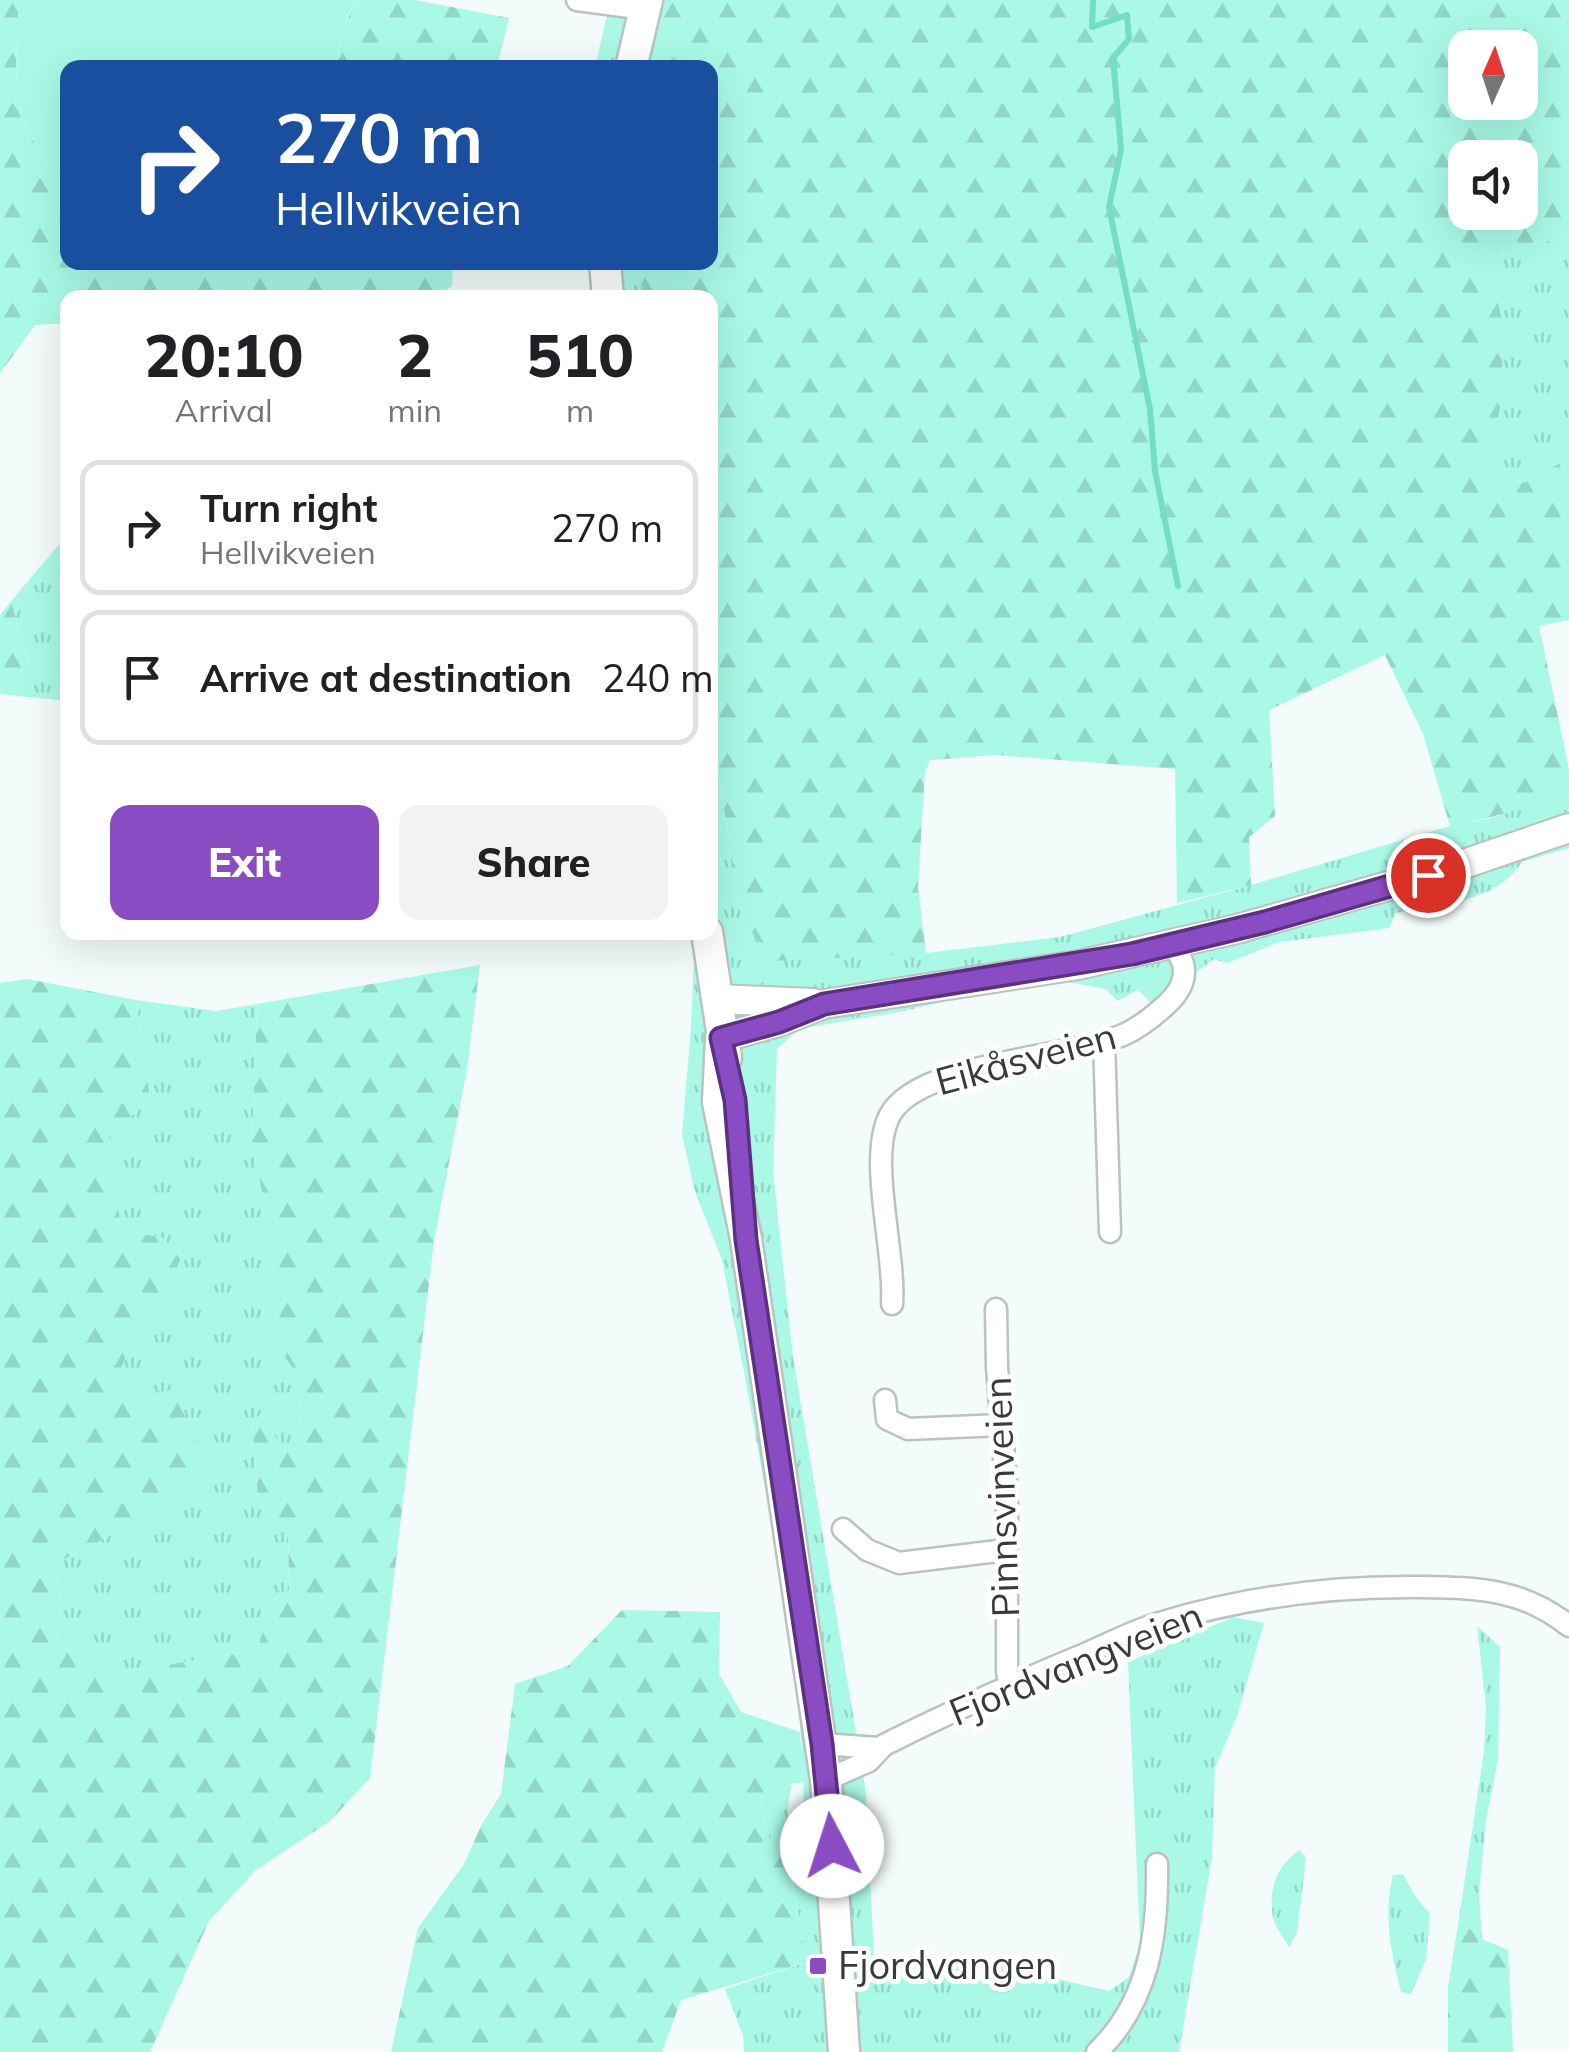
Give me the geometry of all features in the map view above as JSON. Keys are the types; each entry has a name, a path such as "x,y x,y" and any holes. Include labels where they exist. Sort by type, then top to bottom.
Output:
{"main road":[{"path":"633,60 646,4"},
{"path":"717,999 824,1004 1078,965 1173,944 1381,888 1569,828"},
{"path":"708,940 721,1038 718,1102 746,1240 822,1744 844,2052"},
{"path":"721,1038 824,1004"}],"street":[{"path":"577,0 646,4"},
{"name":"Eikåsveien","path":"892,1304 882,1154 885,1127 899,1103 930,1082 1104,1041 1134,1029 1175,996 1184,976 1173,944"},
{"path":"1104,1041 1110,1232"},
{"name":"Pinnsvinveien","path":"996,1309 1007,1496 1006,1670 1010,1685"},
{"path":"885,1400 887,1419 901,1428 1001,1424"},
{"path":"843,1529 866,1550 899,1562 1006,1550"},
{"name":"Fjordvangveien","path":"826,1780 869,1760 878,1748 1010,1685 1157,1623 1231,1604 1327,1589 1485,1590 1531,1601 1569,1626"},
{"name":"Fjordvangveien","path":"822,1744 878,1748"},
{"path":"1097,2052 1127,2012 1151,1958 1156,1928 1157,1864"}],"green space":[{"path":"0,0 19,0 17,75 24,119 33,140 60,172 60,270 453,270 452,286 446,290 60,290 60,323 35,325 0,373"},
{"path":"19,0 369,0 351,7 338,60 60,60 60,172 33,140 24,119 17,51"},
{"path":"369,0 415,0 509,18 499,60 338,60 340,39 352,7"},
{"path":"618,0 664,0 660,15 676,60 597,60 606,19"},
{"path":"664,0 1569,0 1569,235 1486,257 1503,323 1502,396 1489,468 1524,483 1569,458 1569,620 1539,626 1569,769 1569,793 1450,826 1423,734 1385,655 1269,710 1275,816 1249,837 1251,885 1177,903 1175,769 996,755 930,760 925,772 918,887 926,953 774,961 742,920 718,771 718,290 643,290 641,270 718,270 718,60 676,60 660,15"},
{"path":"1569,235 1569,458 1524,483 1488,468 1502,396 1503,324 1486,257"},
{"path":"598,270 641,270 643,290 599,290"},
{"path":"60,543 60,700 0,694 0,689 29,664 11,601"},
{"path":"11,601 29,664 0,689 0,615"},
{"path":"718,771 742,920 926,953 1060,937 1450,826 1493,818 1569,793 1569,848 1522,862 1498,886 1448,904 1396,913 1389,928 1280,942 1227,963 1214,959 1154,1005 1138,990 1117,1001 1106,989 1068,982 989,991 799,1029 777,1049 773,1172 793,1357 866,1792 875,1979 948,1965 1002,1966 1109,1991 1129,1977 1140,1944 1128,1662 1233,1617 1264,1623 1237,1716 1215,1768 1212,1857 1179,2052 744,2052 743,2035 725,1989 807,1962 793,1884 790,1822 804,1797 797,1665 744,1372 722,1260 695,1192 682,1135 694,955 691,940 718,940"},
{"path":"480,965 467,1069 434,1241 370,1778 330,1821 256,1870 209,1921 150,2052 0,2052 0,983 27,979 136,1000 150,1098 109,1137 121,1229 163,1238 180,1259 166,1301 135,1334 117,1378 133,1398 171,1390 207,1459 193,1492 57,1563 58,1645 125,1671 256,1651 275,1598 289,1590 288,1532 258,1501 252,1420 260,1415 282,1447 302,1449 298,1375 260,1324 275,1258 252,1141 257,1004"},
{"path":"136,1000 216,1011 257,1004 252,1141 275,1258 260,1323 298,1375 302,1449 282,1447 260,1415 252,1421 258,1501 288,1532 289,1590 275,1598 256,1651 125,1671 58,1645 57,1563 193,1492 117,1378 135,1334 166,1301 163,1238 121,1230 109,1137 150,1098"},
{"path":"622,1610 720,1612 719,1674 741,1712 800,1732 803,1782 791,1784 762,1801 764,1827 793,1884 807,1962 681,2000 662,2052 391,2052 418,1928 464,1864 501,1794 515,1684 568,1666"},
{"path":"1477,1626 1500,1647 1498,1760 1486,1820 1479,1894 1482,1939 1459,1918 1484,1752 1486,1707"},
{"path":"792,1784 787,1875 764,1827 762,1800"},
{"path":"1300,1850 1306,1859 1297,1932 1289,1947 1274,1921 1272,1897 1280,1870"},
{"path":"1403,1874 1430,1914 1426,1960 1411,1994 1401,1992 1389,1920 1393,1875"},
{"path":"1459,1918 1482,1939 1508,1950 1513,2052 1448,2052 1448,1987"}],"waterway":[{"path":"1093,0 1092,27 1127,15 1129,39 1113,58 1121,150 1109,207 1150,409 1155,471 1178,586"}],"place":[{"name":"Fjordvangen","path":"818,1966"}],"route":[{"path":"832,1846 822,1744 746,1240 735,1100 721,1038 824,1004 1132,954 1265,922 1428,875"}]}
